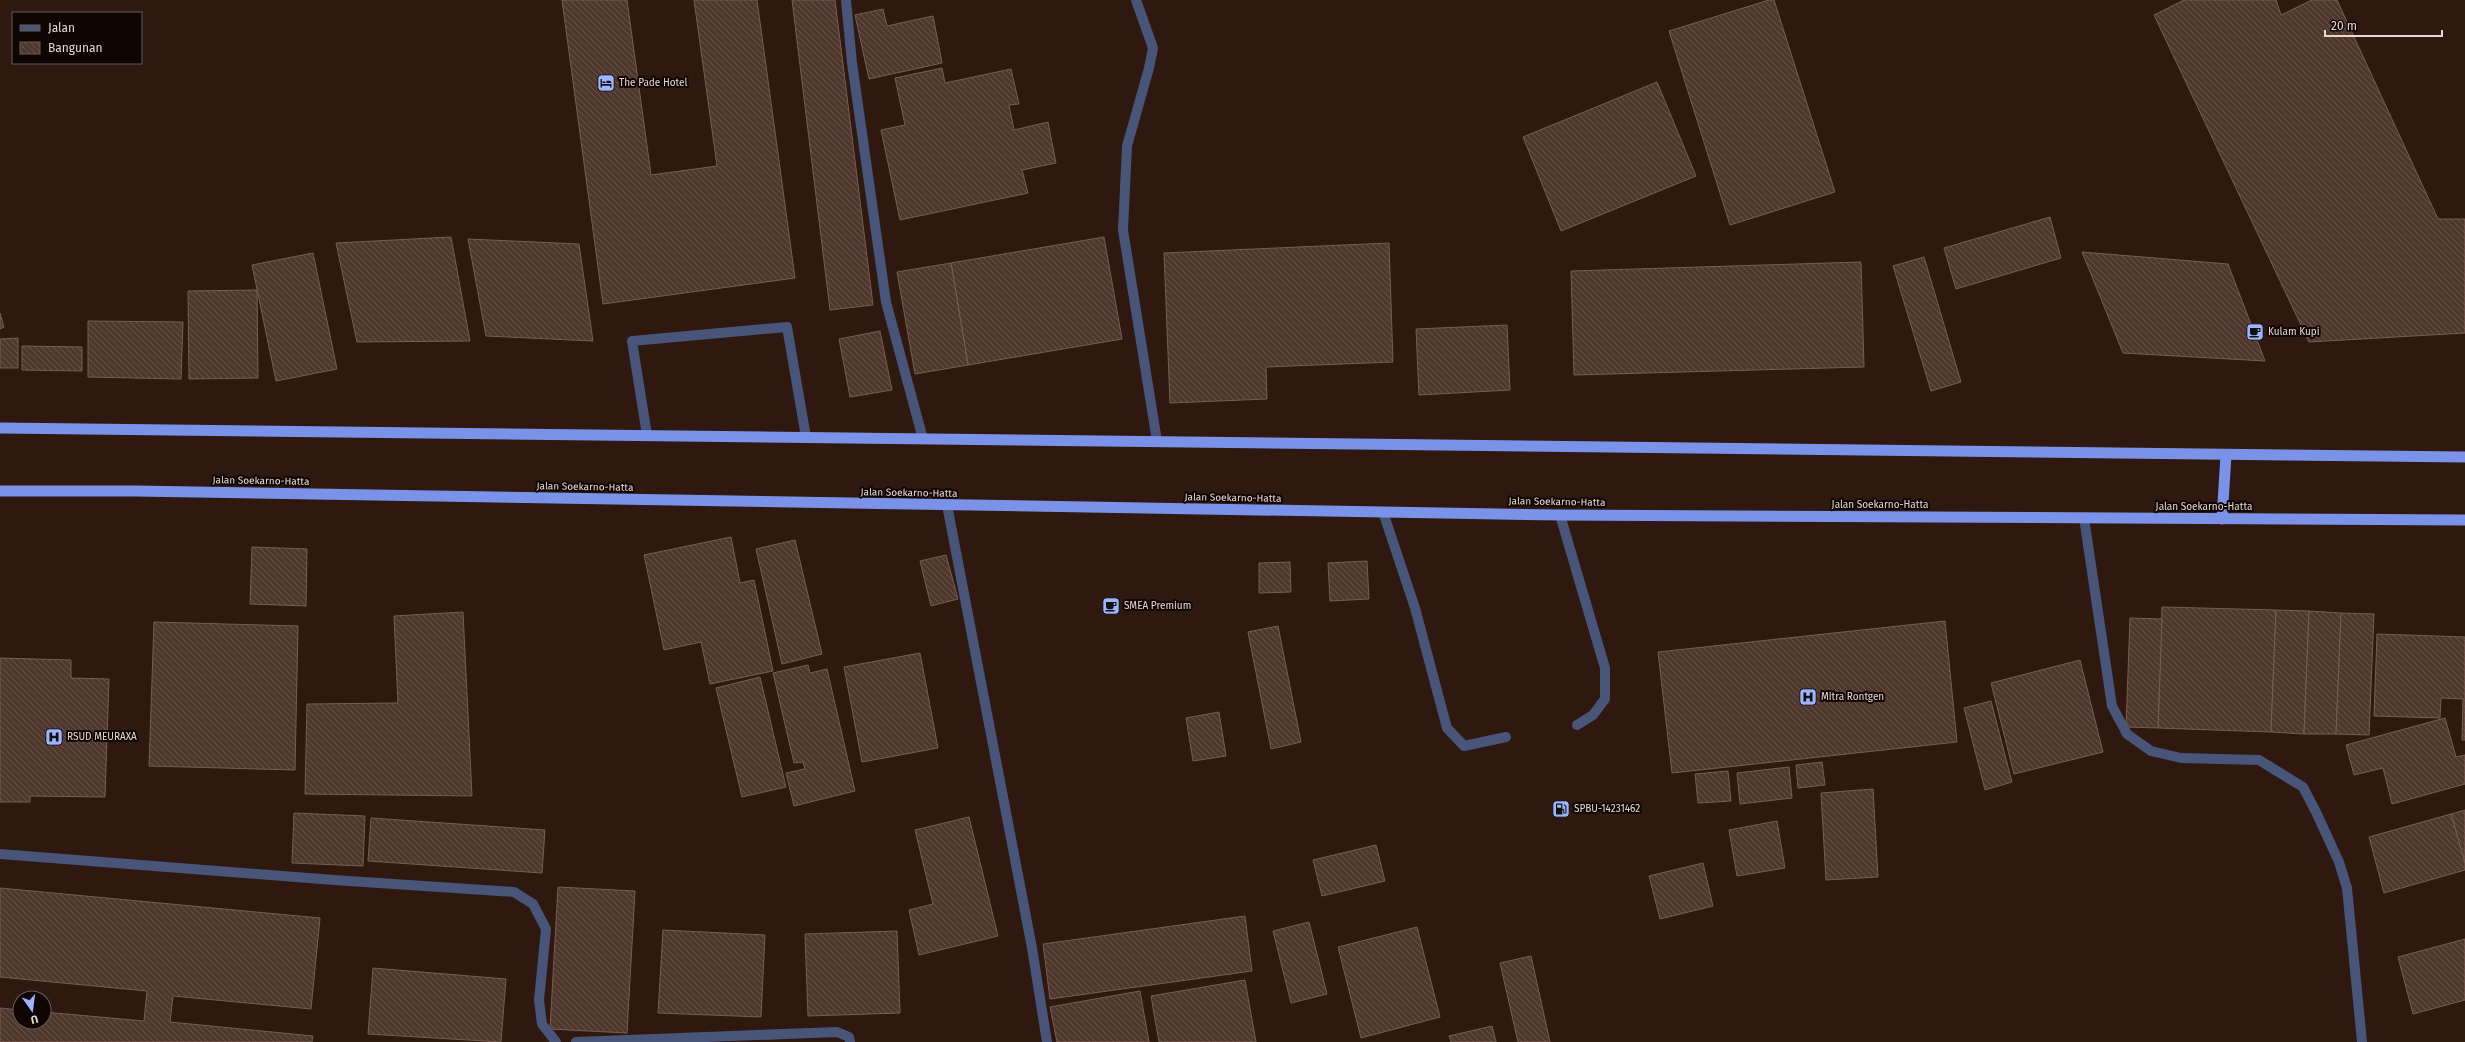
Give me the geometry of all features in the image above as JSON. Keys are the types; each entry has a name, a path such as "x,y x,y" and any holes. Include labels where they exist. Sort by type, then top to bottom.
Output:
{"highway":[{"path":"0,428 923,438 1422,446 2465,457"},
{"path":"2222,519 2226,455"},
{"name":"Jalan Soekarno-Hatta","path":"0,491 136,491 1383,512 2465,520"}],"street":[{"path":"846,0 852,63 886,302 923,438"},
{"path":"1136,0 1153,48 1149,68 1127,146 1122,230 1157,441"},
{"path":"647,435 632,341 787,327 806,437"},
{"path":"947,505 1030,940 1047,1042"},
{"path":"1383,512 1415,608 1447,728 1464,746 1506,737"},
{"path":"1560,514 1605,668 1605,698 1593,715 1577,725"},
{"path":"2084,518 2112,706 2127,734 2151,751 2181,758 2259,760 2303,787 2339,862 2347,888 2353,927 2362,1042"},
{"path":"0,854 334,880 514,892 533,904 546,929 539,1000 542,1024 556,1042 562,1042"},
{"path":"576,1042 837,1032 849,1037 850,1042"}],"building":[{"name":"The Pade Hotel","path":"562,0 627,0 651,175 717,166 694,0 757,0 795,278 603,304"},
{"path":"792,0 835,0 873,305 830,310"},
{"path":"1769,0 1774,0 1835,192 1730,225 1669,31"},
{"path":"2184,0 2276,0 2281,15 2312,0 2337,0 2438,219 2465,219 2465,333 2309,342 2154,15"},
{"path":"883,9 887,26 933,16 942,63 869,79 855,15"},
{"path":"942,68 945,83 1011,69 1019,104 1009,105 1014,130 1048,122 1056,163 1022,170 1028,193 900,220 881,130 905,125 895,78"},
{"path":"1657,82 1696,176 1561,231 1523,137"},
{"path":"2050,217 2061,258 1956,289 1944,248"},
{"path":"451,237 470,341 357,342 336,243"},
{"path":"1104,237 1122,339 968,365 951,263"},
{"path":"468,239 579,244 593,341 486,336"},
{"path":"1389,243 1393,362 1266,367 1267,399 1170,403 1164,253"},
{"path":"2082,252 2228,264 2265,361 2123,353"},
{"path":"313,253 337,369 276,381 252,265"},
{"path":"1924,257 1961,382 1931,391 1893,266"},
{"path":"1861,262 1864,367 1574,375 1571,271"},
{"path":"951,263 968,365 915,374 897,272"},
{"path":"257,290 258,378 189,379 188,291"},
{"path":"0,313 4,327 0,329"},
{"path":"88,321 183,322 181,379 88,377"},
{"path":"1507,325 1510,390 1419,395 1416,329"},
{"path":"880,331 892,390 850,397 839,339"},
{"path":"18,338 18,368 0,368 0,339"},
{"path":"22,346 82,347 82,371 22,370"},
{"path":"731,537 740,583 754,580 773,671 710,684 701,642 664,650 644,555"},
{"path":"795,540 822,654 782,664 756,549"},
{"path":"252,547 307,549 306,606 250,604"},
{"path":"946,555 958,599 931,606 920,561"},
{"path":"1367,561 1369,599 1330,601 1328,563"},
{"path":"1290,562 1291,592 1259,593 1259,563"},
{"path":"2162,607 2276,610 2271,732 2158,728"},
{"path":"2276,610 2309,611 2304,734 2271,732"},
{"path":"2309,611 2341,613 2336,734 2304,734"},
{"path":"463,612 472,796 305,794 307,704 398,703 394,616"},
{"path":"2341,613 2374,614 2369,735 2336,734"},
{"path":"2130,618 2162,619 2158,728 2126,727"},
{"name":"Mitra Rontgen","path":"1945,621 1957,742 1672,773 1658,652"},
{"path":"154,622 298,626 295,770 149,766"},
{"path":"1278,626 1301,742 1271,749 1248,632"},
{"path":"2377,634 2465,637 2465,740 2462,740 2463,699 2441,698 2440,718 2374,716"},
{"path":"920,653 938,748 862,762 844,667"},
{"name":"RSUD MEURAXA","path":"0,658 71,660 71,678 109,679 105,797 30,796 30,802 0,802"},
{"path":"2080,660 2103,752 2014,774 1991,683"},
{"path":"808,665 810,673 827,669 855,791 794,806 786,773 805,769 803,762 794,763 773,673"},
{"path":"760,677 786,787 742,797 716,688"},
{"path":"1991,701 2012,782 1985,790 1964,708"},
{"path":"1219,712 1226,756 1193,761 1186,718"},
{"path":"2445,718 2456,757 2465,755 2465,784 2392,804 2383,768 2354,775 2346,745"},
{"path":"1822,762 1825,785 1798,788 1796,765"},
{"path":"1789,767 1792,798 1740,804 1737,773"},
{"path":"1728,771 1731,801 1698,803 1695,774"},
{"path":"1873,789 1878,877 1826,880 1821,793"},
{"path":"2465,810 2465,863 2451,814"},
{"path":"294,813 365,816 363,866 292,863"},
{"path":"2451,814 2465,863 2465,870 2384,893 2369,837"},
{"path":"969,817 998,936 919,955 909,910 933,904 915,830"},
{"path":"371,818 545,830 542,873 368,861"},
{"path":"1777,821 1785,868 1737,876 1729,830"},
{"path":"1376,845 1385,881 1322,896 1313,860"},
{"path":"1703,863 1713,906 1660,919 1649,876"},
{"path":"558,887 635,891 627,1033 550,1029"},
{"path":"0,888 320,918 311,1009 173,996 170,1022 313,1036 312,1042 0,1042 0,1008 12,1009 12,1030 52,1030 52,1013 144,1021 147,991 0,977"},
{"path":"1245,916 1252,971 1050,999 1043,944"},
{"path":"1309,922 1327,994 1291,1003 1273,931"},
{"path":"1417,927 1440,1017 1361,1038 1338,947"},
{"path":"663,930 765,935 761,1017 658,1013"},
{"path":"897,931 900,1013 808,1016 805,934"},
{"path":"2465,939 2465,1000 2413,1014 2398,957"},
{"path":"1531,956 1550,1042 1518,1042 1500,963"},
{"path":"373,968 506,979 501,1042 368,1034"},
{"path":"1245,980 1256,1042 1159,1042 1151,996"},
{"path":"1140,991 1149,1042 1057,1042 1050,1007"},
{"path":"1492,1026 1496,1042 1451,1042 1449,1036"}],"place":[{"name":"The Pade Hotel","path":"606,83"},
{"name":"Kulam Kupi","path":"2255,332"},
{"name":"SMEA Premium","path":"1111,606"},
{"name":"Mitra Rontgen","path":"1808,697"},
{"name":"RSUD MEURAXA","path":"54,737"},
{"name":"SPBU-14231462","path":"1561,809"}]}
